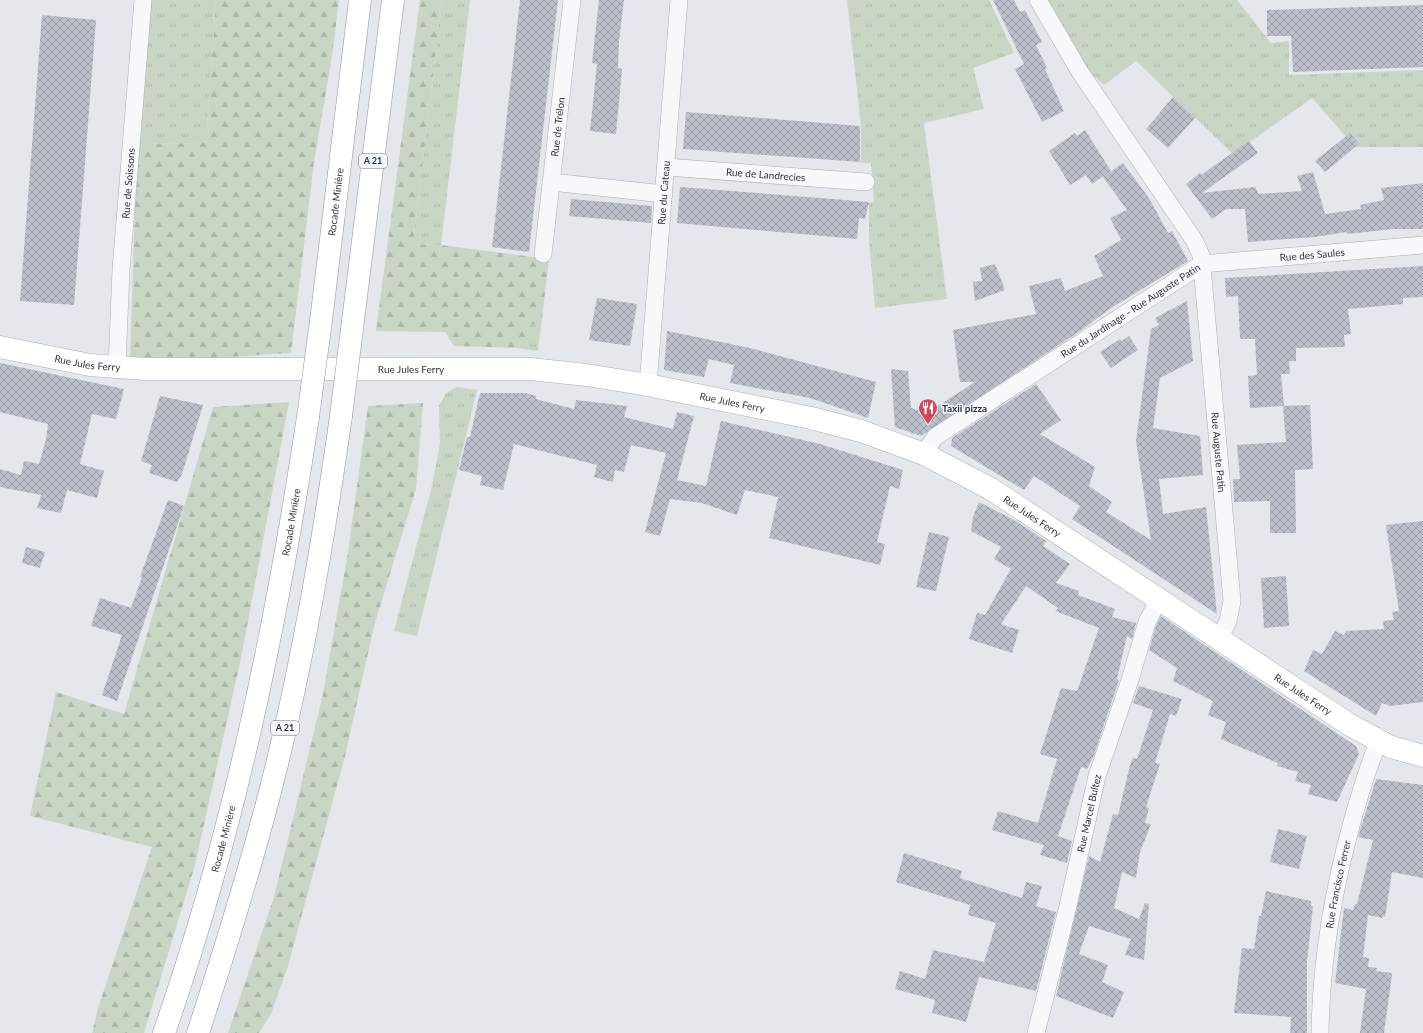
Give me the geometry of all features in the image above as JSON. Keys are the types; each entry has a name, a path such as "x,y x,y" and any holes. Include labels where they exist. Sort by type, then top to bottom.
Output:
{"main road":[{"name":"Rocade Minière","path":"164,1033 198,929 246,753 282,583 308,418 321,321 360,0"},
{"name":"A 21","path":"198,1033 247,880 288,714 316,575 341,416 393,0"},
{"name":"Rue Jules Ferry","path":"0,347 72,362 117,367 198,370 508,368 557,371 648,385 818,419 884,438 924,454 991,489 1220,638 1350,725 1379,741 1423,756"}],"street":[{"name":"Rue de Soissons","path":"117,367 121,270 143,0"},
{"name":"Rue de Trélon","path":"543,254 572,0"},
{"name":"Rue du Cateau","path":"648,385 679,0"},
{"name":"Rue du Jardinage - Rue Auguste Patin","path":"924,454 935,437 1202,264 1194,240 1080,72 1038,0"},
{"name":"Rue de Landrecies","path":"666,167 866,182"},
{"path":"551,182 664,194"},
{"name":"Rue des Saules","path":"1202,264 1423,245"},
{"name":"Rue Auguste Patin","path":"1202,264 1232,601 1228,621 1220,638"},
{"name":"Rue Marcel Bultez","path":"1036,1033 1068,906 1097,776 1126,694 1147,622 1159,599"},
{"name":"Rue Francisco Ferrer","path":"1320,1033 1327,942 1336,881 1366,772 1379,741"}],"green space":[{"path":"148,0 216,0 206,143 137,144"},
{"path":"216,0 339,0 332,56 314,162 291,353 213,358 130,357 137,144 206,143"},
{"path":"420,0 442,0 413,244 441,245 549,259 541,326 527,324 525,337 516,348 454,346 445,332 376,331"},
{"path":"442,0 470,0 441,245 413,244"},
{"path":"847,0 989,0 1014,53 973,68 984,109 924,123 947,299 875,308 869,240 869,203 874,202 871,163 861,163 861,126"},
{"path":"1047,0 1237,0 1271,43 1289,41 1289,75 1423,70 1423,147 1355,147 1312,98 1233,154 1136,61 1104,85 1084,67"},
{"path":"526,324 541,326 538,351 516,348 525,337"},
{"path":"457,387 477,390 417,636 394,631 431,490 440,444 439,406 446,393"},
{"path":"289,402 241,658 195,865 144,1033 92,1033 98,1008 152,847 30,816 56,692 124,714 213,407"},
{"path":"423,403 416,489 374,626 345,756 288,966 271,1014 259,1033 228,1033 274,897 323,694 348,552 368,406"}],"building":[{"path":"520,0 558,0 529,252 492,247"},
{"path":"599,0 624,0 619,41 618,68 622,69 616,134 590,131 597,64 592,63"},
{"path":"993,0 1014,0 1020,12 1025,10 1042,42 1036,45 1064,111 1042,122 1015,69 1024,64"},
{"path":"1423,5 1423,67 1293,72 1291,36 1267,36 1267,10"},
{"path":"42,15 96,20 74,305 20,301"},
{"path":"1173,97 1195,118 1168,148 1146,129"},
{"path":"686,112 860,126 860,162 683,149"},
{"path":"1085,130 1111,171 1092,184 1086,175 1070,185 1049,151 1075,133 1077,136"},
{"path":"1350,133 1359,144 1325,172 1315,161"},
{"path":"1249,141 1258,153 1202,193 1255,187 1259,194 1302,191 1297,176 1313,172 1325,214 1361,209 1360,205 1384,200 1381,188 1423,183 1423,229 1394,229 1347,234 1346,232 1315,237 1248,242 1245,209 1226,209 1212,219 1186,184"},
{"path":"1123,163 1149,198 1168,233 1172,231 1188,261 1111,308 1080,331 921,436 895,427 891,369 908,371 911,408 927,413 975,382 960,382 953,330 1036,314 1029,286 1061,278 1065,291 1103,276 1094,256 1121,240 1110,218 1127,210 1103,177"},
{"path":"680,187 869,202 865,219 859,218 857,239 677,223"},
{"path":"571,199 652,206 651,223 569,216"},
{"path":"995,264 1005,290 975,301 973,282 982,281 980,268"},
{"path":"1423,266 1423,297 1403,298 1403,304 1348,309 1351,334 1344,335 1345,347 1296,348 1296,361 1289,361 1290,374 1281,374 1284,406 1250,408 1248,376 1257,375 1255,339 1240,339 1238,296 1226,297 1225,278"},
{"path":"597,298 637,304 630,346 589,340"},
{"path":"1187,301 1193,361 1160,378 1153,428 1200,436 1203,475 1159,479 1163,514 1206,507 1217,614 1072,519 1080,506 1034,476 1024,490 951,446 952,438 1036,384 1061,420 1040,434 1095,467 1089,486 1112,502 1106,512 1151,540 1136,441 1151,329 1159,325 1155,318"},
{"path":"667,331 750,348 876,382 868,418 810,398 730,383 734,365 709,359 704,377 664,370"},
{"path":"1129,336 1138,350 1111,368 1100,352 1120,339 1122,341"},
{"path":"0,363 124,389 116,419 92,414 80,464 104,471 97,498 67,490 61,513 37,508 41,495 0,487 0,469 21,475 24,461 39,464 46,439 48,424 0,412"},
{"path":"480,393 526,393 536,396 536,399 574,409 576,400 627,406 624,417 673,429 677,412 694,416 677,480 706,486 721,421 820,444 903,470 899,489 890,486 877,542 885,544 880,565 769,538 778,497 745,490 737,515 702,503 670,499 660,536 645,532 666,453 631,445 624,472 615,470 613,482 594,477 597,465 514,444 503,490 480,485 482,476 459,470 467,437 470,437"},
{"path":"160,396 203,405 182,474 177,482 149,473 152,465 141,461"},
{"path":"1310,405 1313,469 1295,470 1296,533 1270,533 1270,501 1234,502 1233,479 1240,479 1237,445 1286,442 1283,406"},
{"path":"168,500 184,506 117,701 102,695 122,635 91,626 100,598 131,608 142,577 140,577"},
{"path":"979,502 1016,521 1046,541 1043,546 1070,564 1056,583 1079,591 1078,595 1115,609 1112,617 1136,623 1132,639 1127,636 1117,679 1119,680 1094,755 1087,769 1081,767 1058,836 1072,841 1067,863 1040,855 1044,845 992,830 998,811 1038,823 1057,759 1040,754 1061,688 1077,691 1099,628 1055,611 1058,608 1026,586 1001,624 1019,630 1012,653 969,639 977,613 985,615 1011,569 994,559 1001,547 971,531 973,517"},
{"path":"1423,521 1423,702 1390,706 1382,703 1376,716 1304,671 1313,650 1322,654 1335,631 1344,635 1346,631 1384,629 1383,621 1394,620 1392,612 1399,611 1386,525"},
{"path":"929,532 949,537 936,591 916,587"},
{"path":"26,547 45,552 40,568 22,563"},
{"path":"1286,576 1289,626 1264,628 1261,578"},
{"path":"1161,616 1356,746 1359,754 1337,802 1308,794 1311,785 1295,781 1298,772 1277,766 1278,763 1221,739 1226,722 1208,715 1213,701 1173,681 1177,668 1149,650 1156,626"},
{"path":"1139,686 1182,699 1176,716 1170,714 1155,763 1160,764 1146,807 1149,808 1145,823 1151,824 1140,852 1136,878 1122,872 1114,908 1139,919 1145,903 1149,904 1144,960 1125,955 1131,939 1089,926 1079,954 1108,965 1102,982 1124,992 1113,1018 1056,996 1089,856 1100,862 1113,814 1118,815 1130,765 1133,758 1137,759 1153,710 1133,703"},
{"path":"1376,779 1423,785 1423,878 1392,872 1385,917 1383,916 1383,918 1368,915 1363,957 1369,958 1368,967 1377,968 1376,971 1392,973 1384,1033 1360,1033 1366,989 1335,983 1344,908 1353,910 1355,904 1357,904 1373,840 1358,837"},
{"path":"1278,829 1307,836 1299,869 1270,862"},
{"path":"904,853 962,871 960,878 1022,898 1026,882 1042,886 1036,906 1056,912 1036,991 979,977 966,1022 932,1013 935,1000 895,989 900,971 925,979 933,950 984,962 996,923 968,915 970,905 896,882"},
{"path":"1266,891 1311,901 1311,906 1313,906 1307,962 1307,1033 1290,1033 1291,1017 1234,1013 1242,948 1254,949 1259,916 1261,916"}],"place":[{"name":"Taxii pizza","path":"928,425"}]}
